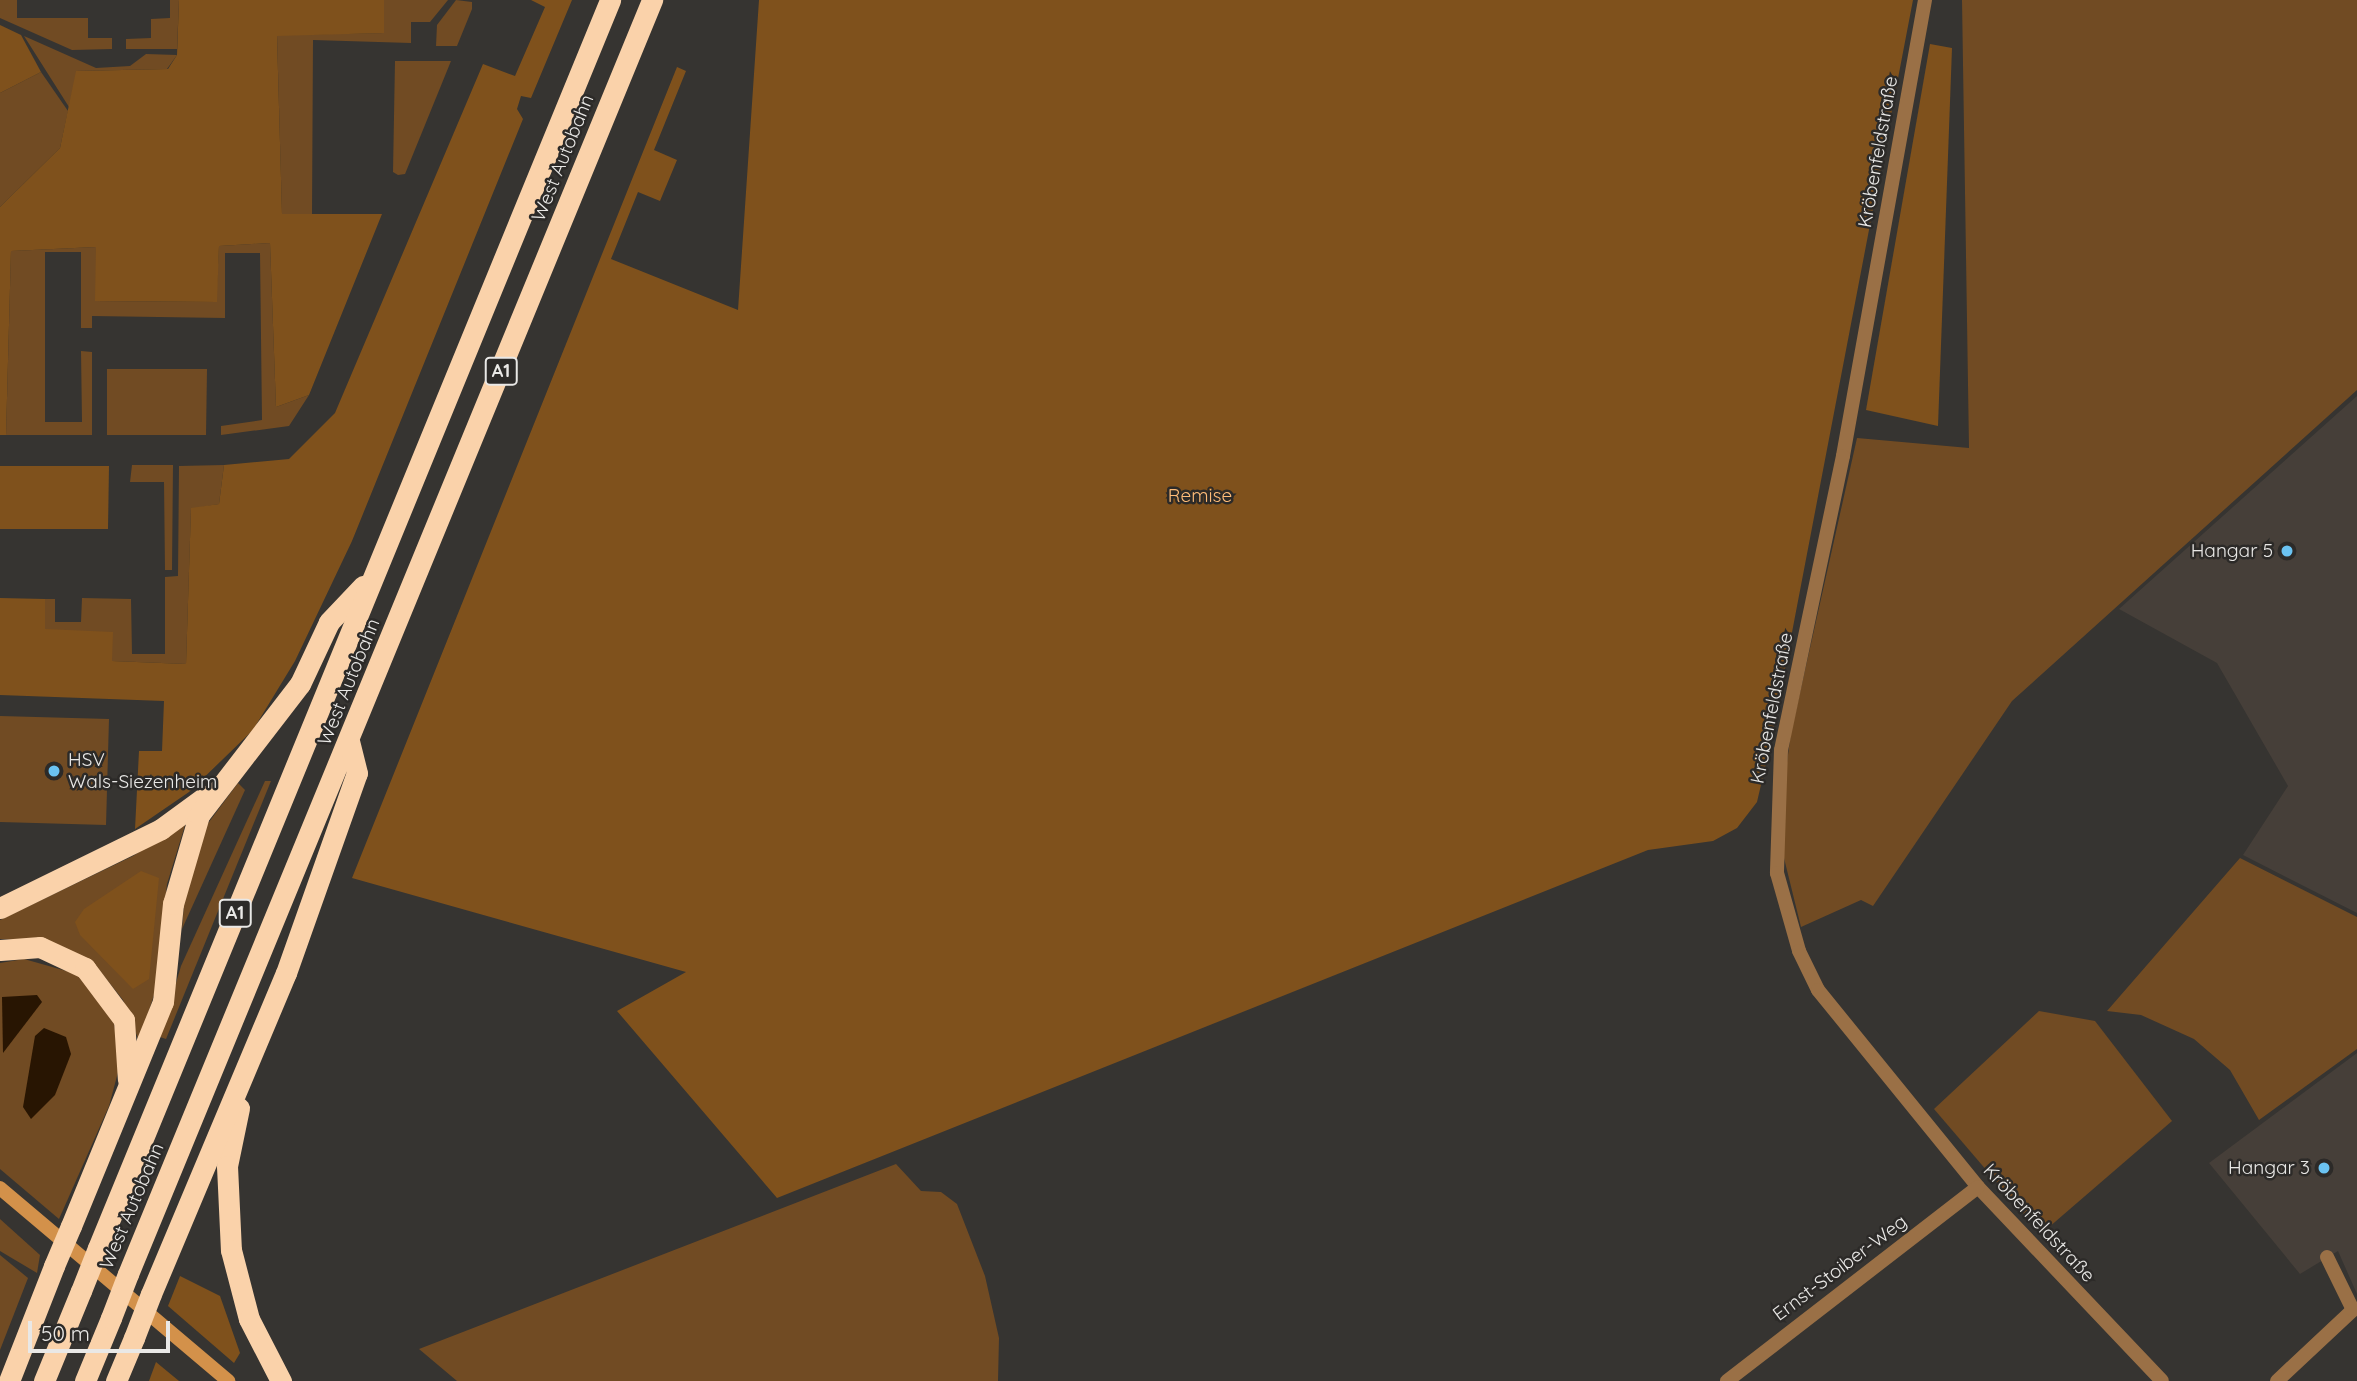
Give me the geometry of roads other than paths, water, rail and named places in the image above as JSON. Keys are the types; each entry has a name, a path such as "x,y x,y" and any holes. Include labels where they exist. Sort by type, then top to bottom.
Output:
{"highway":[{"name":"West Autobahn","path":"44,1381 371,576 610,0"},
{"name":"West Autobahn","path":"85,1381 652,0"},
{"path":"0,908 161,829 216,788 300,684 330,622 371,576"},
{"path":"116,1381 243,1078 357,773 349,742"},
{"path":"9,1381 163,1002 180,869 216,788"},
{"path":"0,950 40,947 64,955 102,985 124,1020 128,1089"},
{"path":"243,1078 227,1166 231,1250 249,1319 281,1381"}],"main road":[{"path":"0,1188 228,1381"}],"street":[{"name":"Kröbenfeldstraße","path":"1925,0 1843,456 1781,750 1774,847 1784,905 1818,990 1978,1187 2162,1381"},
{"name":"Ernst-Stoiber-Weg","path":"1727,1381 1978,1187"},
{"path":"2277,1381 2353,1310 2327,1258"}],"place":[{"name":"Hangar 5","path":"2287,551"},
{"name":"HSV Wals-Siezenheim","path":"54,771"},
{"name":"Hangar 3","path":"2324,1168"}],"park label":[{"name":"Remise","path":"1200,496"}]}
